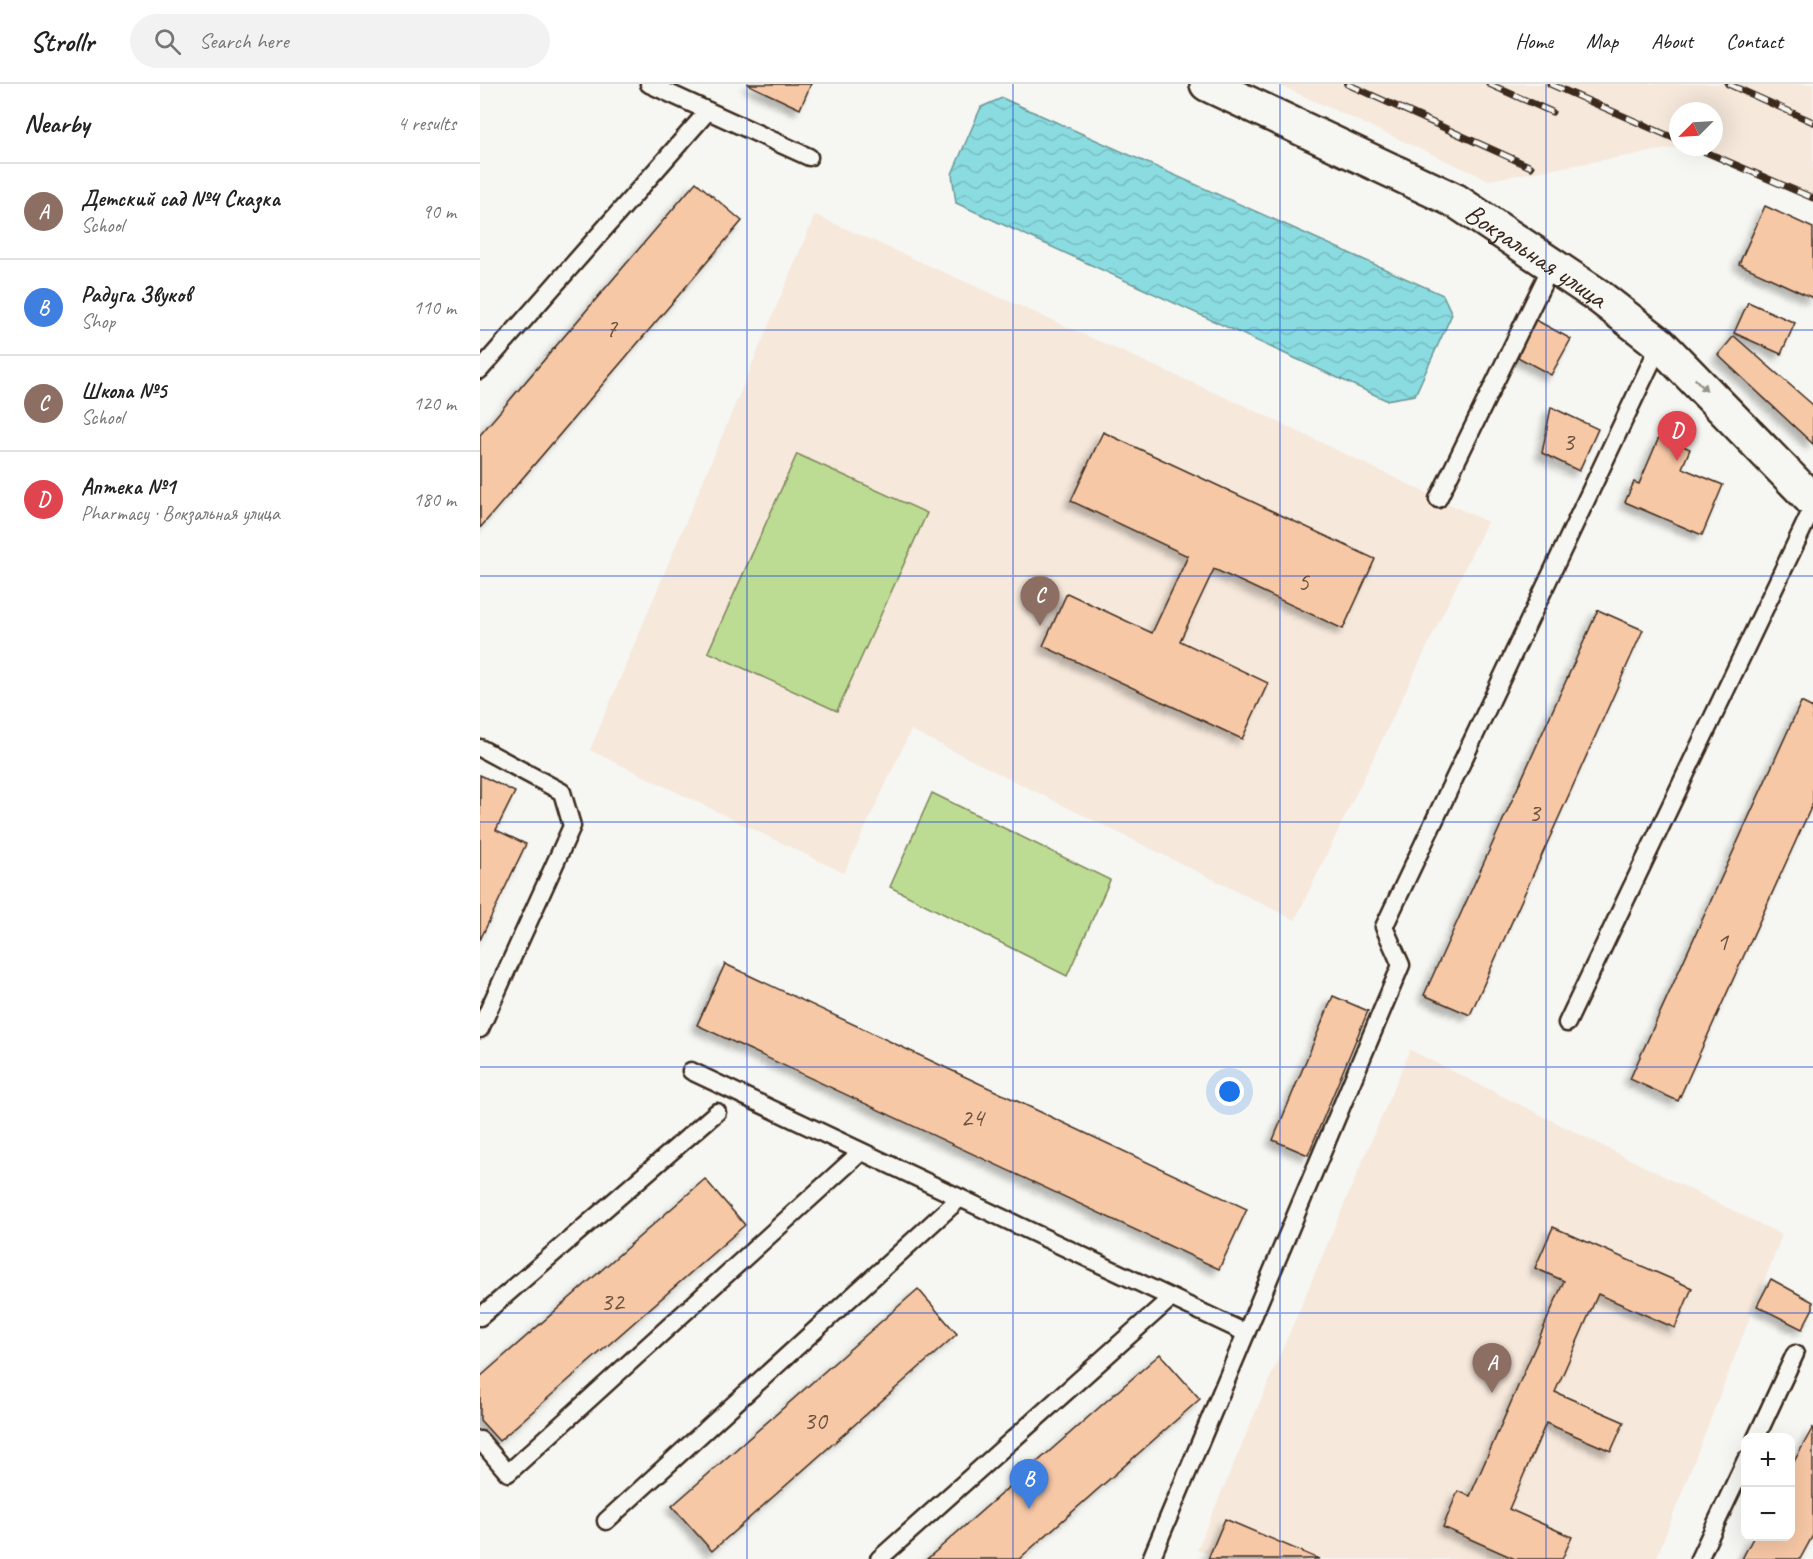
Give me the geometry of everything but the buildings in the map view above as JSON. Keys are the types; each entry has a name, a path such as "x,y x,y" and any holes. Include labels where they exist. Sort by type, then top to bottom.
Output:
{"street":[{"name":"Вокзальная улица","path":"1208,84 1456,201 1597,295 1660,344 1813,501"}],"lane":[{"path":"649,84 809,158"},
{"path":"480,370 708,111"},
{"path":"1438,499 1552,265"},
{"path":"1151,1559 1401,965 1384,927 1660,344"},
{"path":"1567,1023 1813,507"},
{"path":"480,748 562,792 572,826 480,1029"},
{"path":"691,1071 1246,1333"},
{"path":"480,1317 717,1112"},
{"path":"480,1440 508,1473 861,1152"},
{"path":"606,1521 960,1198"},
{"path":"879,1559 1171,1298"},
{"path":"1758,1433 1795,1354"},
{"path":"1700,1559 1741,1471"}],"shaded area":[{"path":"1277,84 1813,84 1813,198 1720,156 1723,156 1723,102 1669,102 1669,149 1489,180"},
{"path":"815,215 1249,408 1487,522 1295,920 911,730 844,873 590,750"},
{"path":"1410,1050 1782,1235 1656,1559 1222,1559 1197,1550"}],"green space":[{"path":"797,454 927,513 837,711 708,652"},
{"path":"932,793 1110,880 1067,976 890,887"}],"water":[{"path":"1002,98 1443,295 1452,314 1415,395 1386,400 956,203 952,174 981,107"}],"railway":[{"path":"1347,84 1531,167"},
{"path":"1489,84 1552,112"},
{"path":"1550,84 1669,136"},
{"path":"1728,84 1813,122"},
{"path":"1715,156 1813,198"}],"place":[{"name":"Аптека №1","path":"1677,461"},
{"name":"Школа №5","path":"1040,626"},
{"name":"Детский сад №4 Сказка","path":"1492,1393"},
{"name":"Радуга Звуков","path":"1029,1509"}]}
